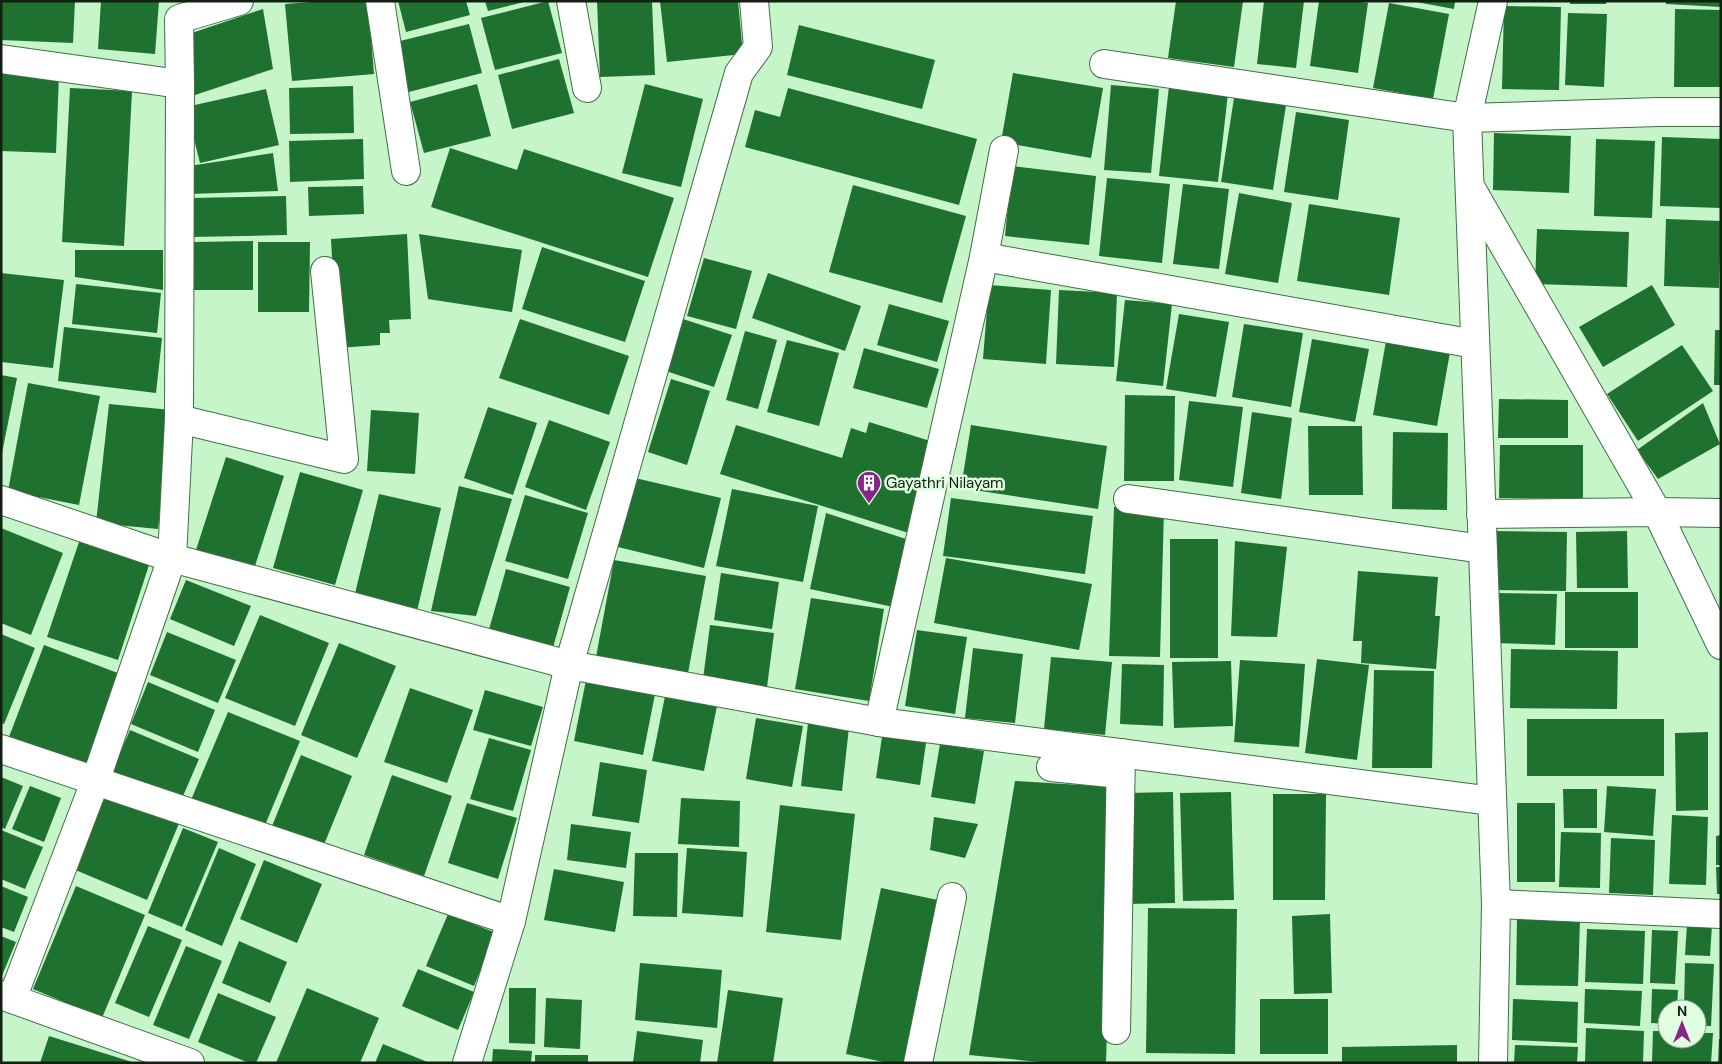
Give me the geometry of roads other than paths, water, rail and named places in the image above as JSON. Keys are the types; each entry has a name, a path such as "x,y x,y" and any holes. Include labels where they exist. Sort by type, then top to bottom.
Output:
{"street":[{"path":"190,1063 7,997 95,782 172,558 179,419 179,19 239,1"},
{"path":"380,1 406,171"},
{"path":"571,1 587,88"},
{"path":"467,1063 511,921 569,666 739,73 758,47 754,1"},
{"path":"1493,1 1467,118 1496,904 1493,1063"},
{"path":"1,59 180,84"},
{"path":"1104,64 1467,118 1721,112"},
{"path":"879,722 984,257 1004,150"},
{"path":"1470,187 1657,512 1721,645"},
{"path":"984,257 1476,344"},
{"path":"179,419 344,459 325,270"},
{"path":"1128,498 1483,549"},
{"path":"1,500 172,558 569,666 1120,763 1492,801"},
{"path":"1481,514 1721,513"},
{"path":"1,749 511,921"},
{"path":"1051,766 1120,763"},
{"path":"1116,1030 1120,763"},
{"path":"918,1063 952,896"},
{"path":"1496,904 1721,914"}],"place":[{"name":"Gayathri Nilayam","path":"869,504"}]}
